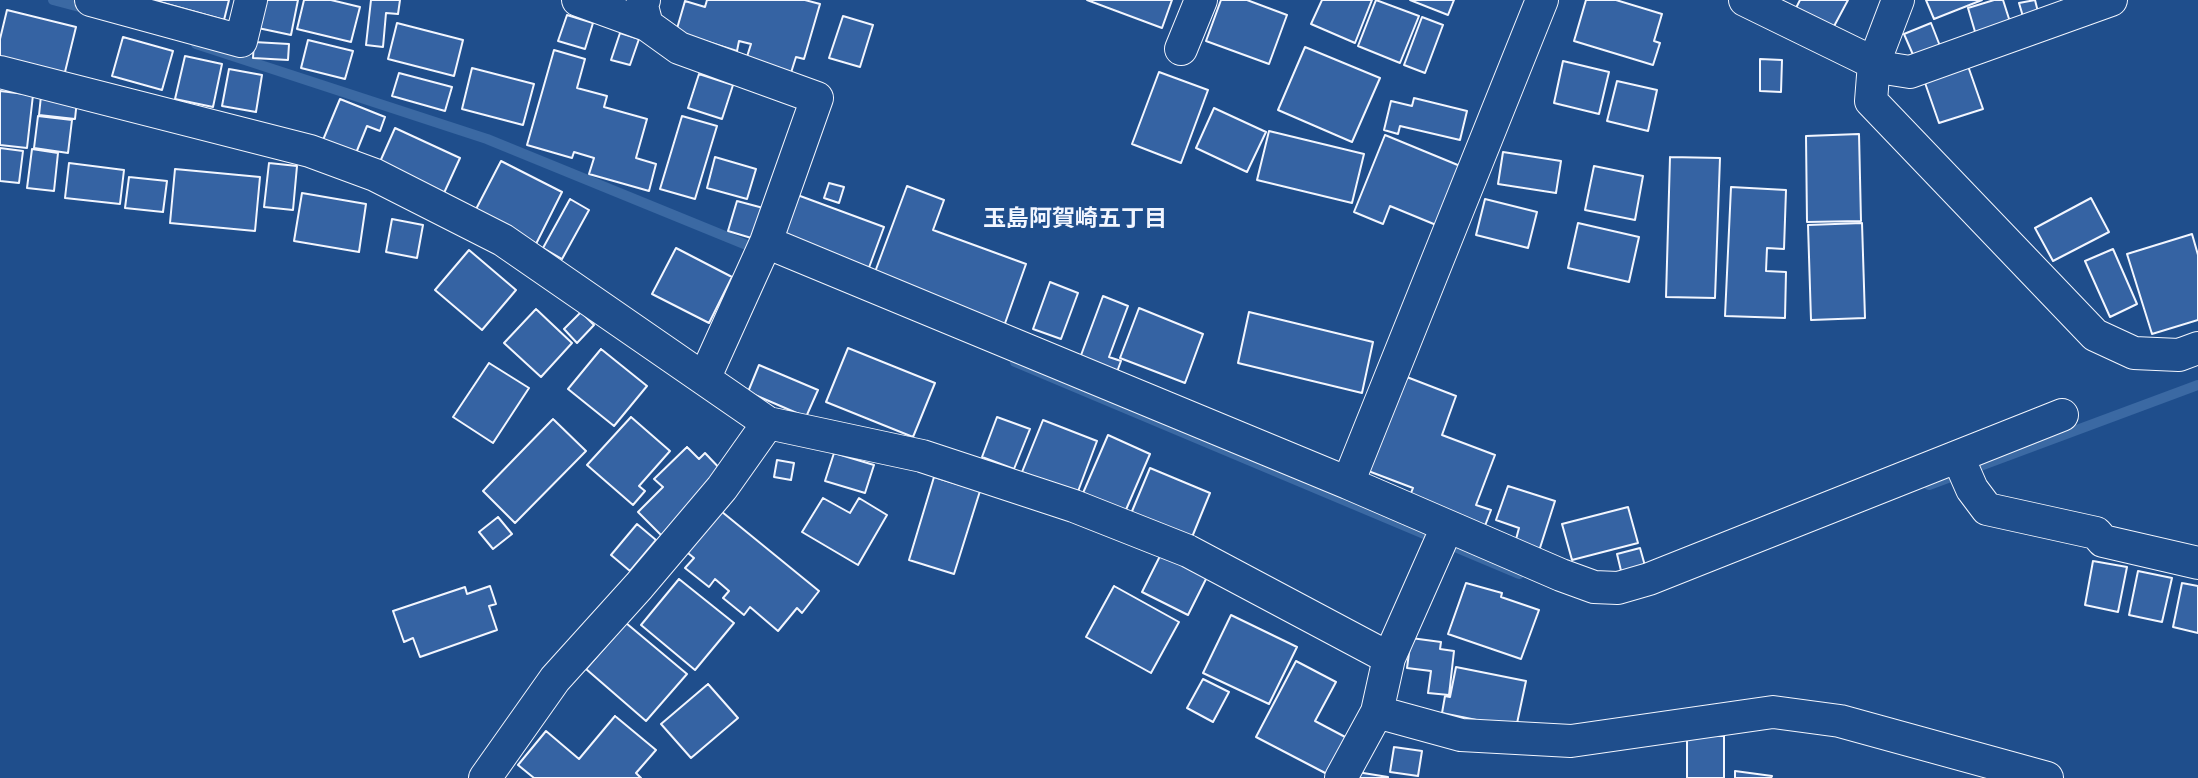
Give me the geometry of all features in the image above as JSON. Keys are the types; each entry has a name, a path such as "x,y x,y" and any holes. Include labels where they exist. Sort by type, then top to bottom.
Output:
{"street":[{"path":"92,0 241,41 251,0"},
{"path":"578,0 646,12 680,48 817,98 766,242 705,377"},
{"path":"1181,49 1201,0"},
{"path":"1348,483 1542,0"},
{"path":"1745,0 1874,62 1891,69 1910,72 2111,0"},
{"path":"1898,0 1874,62 1871,101 2095,335 2134,353 2179,355 2198,348"},
{"path":"0,72 310,151 375,175 503,240 768,423 922,456 1074,506 1188,551 1389,658"},
{"path":"766,242 1348,483 1443,536 1594,587 1618,588 1649,579 1962,468 2062,415"},
{"path":"485,778 555,678 639,586 722,488 768,423"},
{"path":"1962,468 1978,500 1987,509 2096,533 2103,541 2198,563"},
{"path":"1341,778 1377,712 1389,658 1443,536"},
{"path":"1377,712 1461,735 1571,741 1773,712 1840,720 2047,778"}],"building":[{"path":"153,0 229,0 224,20"},
{"path":"264,0 298,0 291,35 258,28"},
{"path":"304,0 331,0 360,7 351,42 297,29"},
{"path":"371,0 400,0 398,14 386,13 383,47 366,45"},
{"path":"707,0 805,0 820,4 804,59 796,57 789,79 744,66 751,44 739,41 737,51 676,32 685,1 705,7"},
{"path":"1087,0 1172,0 1162,28"},
{"path":"1221,0 1247,0 1287,15 1269,64 1206,41"},
{"path":"1322,0 1372,0 1355,43 1311,24"},
{"path":"1376,0 1419,16 1400,63 1358,46"},
{"path":"1410,0 1454,0 1448,15"},
{"path":"1586,0 1616,0 1662,14 1654,41 1660,43 1653,65 1574,41"},
{"path":"1800,0 1848,0 1832,30 1795,10"},
{"path":"1926,0 1982,0 1934,19"},
{"path":"2003,0 2011,25 1976,35 1968,8"},
{"path":"2035,0 2039,16 2024,20 2019,3"},
{"path":"7,10 76,27 64,76 0,60 0,39"},
{"path":"567,15 593,23 585,49 558,41"},
{"path":"843,16 873,25 860,67 829,58"},
{"path":"1422,17 1443,25 1425,73 1404,65"},
{"path":"397,23 463,40 454,76 388,59"},
{"path":"1931,23 1940,46 1914,57 1904,34"},
{"path":"620,33 639,39 630,65 611,60"},
{"path":"123,37 173,51 162,90 112,76"},
{"path":"308,40 353,51 345,79 301,68"},
{"path":"254,42 289,44 288,60 253,58"},
{"path":"1305,47 1380,78 1352,142 1278,110"},
{"path":"554,50 585,59 577,88 607,96 604,107 647,119 636,158 656,164 649,191 589,174 594,158 574,152 572,158 527,145"},
{"path":"185,56 222,64 213,107 175,99"},
{"path":"1760,59 1782,60 1781,92 1760,91"},
{"path":"1563,61 1609,72 1599,114 1554,103"},
{"path":"1968,66 1983,109 1939,123 1924,80"},
{"path":"472,68 534,84 523,125 462,109"},
{"path":"229,69 262,75 256,112 222,106"},
{"path":"1159,72 1208,90 1181,163 1132,144"},
{"path":"399,73 452,87 445,111 392,96"},
{"path":"699,74 733,85 722,119 688,108"},
{"path":"1617,81 1657,90 1648,131 1607,121"},
{"path":"0,91 33,95 27,148 0,145"},
{"path":"41,96 77,100 75,119 39,115"},
{"path":"1414,98 1467,111 1460,140 1400,126 1398,134 1384,130 1391,101 1412,106"},
{"path":"340,99 385,117 380,131 367,126 356,153 323,140"},
{"path":"1214,108 1266,132 1247,172 1196,148"},
{"path":"38,116 72,120 68,153 34,148"},
{"path":"682,116 717,126 695,199 660,189"},
{"path":"395,128 460,158 444,193 379,164"},
{"path":"1269,131 1364,154 1352,203 1257,180"},
{"path":"1859,134 1861,221 1807,222 1806,136"},
{"path":"1385,135 1465,168 1441,227 1390,206 1383,224 1354,212"},
{"path":"0,148 23,151 19,183 0,181"},
{"path":"32,149 58,153 54,191 27,188"},
{"path":"1503,152 1561,161 1556,193 1498,184"},
{"path":"715,157 756,169 747,199 707,188"},
{"path":"1670,157 1720,158 1715,298 1666,297"},
{"path":"501,161 562,192 536,244 474,213"},
{"path":"69,163 124,170 120,204 65,198"},
{"path":"269,163 297,166 293,210 264,207"},
{"path":"1594,166 1643,176 1635,220 1585,210"},
{"path":"175,169 260,177 255,231 170,223"},
{"path":"129,177 167,181 163,212 125,208"},
{"path":"829,183 844,187 839,203 824,198"},
{"path":"907,186 944,200 933,230 1026,264 1003,329 875,272"},
{"path":"1731,187 1786,190 1784,249 1767,248 1766,271 1786,272 1785,318 1725,316"},
{"path":"302,193 366,204 359,252 294,241"},
{"path":"792,193 884,227 867,273 775,240"},
{"path":"2091,198 2109,232 2053,261 2035,228"},
{"path":"570,199 589,210 562,259 543,248"},
{"path":"1485,199 1537,212 1528,248 1476,235"},
{"path":"737,201 767,209 758,240 728,231"},
{"path":"392,219 423,225 417,258 386,252"},
{"path":"1578,223 1639,237 1629,282 1568,268"},
{"path":"1862,223 1865,318 1811,320 1808,225"},
{"path":"2192,234 2198,255 2198,320 2152,334 2127,254"},
{"path":"676,248 732,277 709,323 652,294"},
{"path":"2113,249 2137,304 2110,317 2085,261"},
{"path":"469,250 516,290 482,330 435,290"},
{"path":"1050,282 1078,293 1061,339 1033,329"},
{"path":"1103,296 1128,306 1109,357 1121,361 1114,380 1077,366"},
{"path":"1139,308 1203,334 1185,383 1120,358"},
{"path":"536,309 572,343 541,377 504,343"},
{"path":"581,312 594,325 577,343 564,329"},
{"path":"1249,312 1373,342 1362,393 1238,363"},
{"path":"848,348 935,383 913,437 826,402"},
{"path":"601,349 647,386 614,426 568,389"},
{"path":"489,363 529,388 493,443 453,417"},
{"path":"759,365 818,390 806,417 748,392"},
{"path":"1399,374 1456,396 1442,435 1495,455 1476,505 1491,510 1483,531 1407,503 1413,488 1363,469"},
{"path":"631,417 670,451 639,486 645,491 633,505 587,465"},
{"path":"997,417 1030,429 1014,469 982,457"},
{"path":"553,419 586,451 515,523 483,491"},
{"path":"1043,420 1097,441 1077,494 1022,472"},
{"path":"1108,435 1150,454 1125,512 1083,493"},
{"path":"687,447 699,459 705,453 725,474 663,537 638,512 663,487 654,479"},
{"path":"834,453 874,465 865,493 825,481"},
{"path":"777,460 794,463 791,480 774,477"},
{"path":"1150,468 1210,493 1190,542 1130,516"},
{"path":"934,477 980,491 954,574 909,560"},
{"path":"1508,486 1555,501 1539,551 1515,543 1519,528 1496,520"},
{"path":"823,498 850,513 859,498 887,515 858,565 802,532"},
{"path":"716,507 819,591 802,613 797,608 778,631 750,607 744,615 723,598 729,591 715,579 709,587 685,568 694,558 683,549"},
{"path":"1628,507 1638,543 1572,560 1562,524"},
{"path":"498,517 512,534 493,549 479,532"},
{"path":"637,524 656,540 630,571 611,555"},
{"path":"1640,548 1647,573 1623,579 1617,554"},
{"path":"1161,554 1207,577 1188,615 1142,592"},
{"path":"2093,561 2127,567 2118,612 2085,605"},
{"path":"2138,571 2172,578 2162,622 2129,615"},
{"path":"679,579 734,623 695,670 641,625"},
{"path":"1466,583 1502,593 1501,597 1539,610 1521,659 1448,634"},
{"path":"2182,583 2198,586 2198,633 2173,627"},
{"path":"490,586 496,604 489,606 497,630 420,657 413,638 404,642 393,611 465,587 467,594"},
{"path":"1114,586 1179,622 1151,673 1086,637"},
{"path":"1231,615 1297,647 1269,704 1203,673"},
{"path":"626,623 687,674 646,721 586,669"},
{"path":"1411,638 1441,642 1440,649 1454,651 1449,695 1428,693 1431,671 1407,668"},
{"path":"1296,661 1336,682 1315,721 1349,739 1329,775 1256,737"},
{"path":"1456,667 1526,681 1516,728 1442,713 1445,696 1450,697"},
{"path":"1203,679 1229,692 1213,722 1187,708"},
{"path":"708,684 738,718 691,758 661,724"},
{"path":"615,716 656,750 636,773 641,778 534,778 518,765 546,731 579,759"},
{"path":"1687,736 1724,736 1724,778 1687,778"},
{"path":"1394,747 1422,751 1418,776 1390,772"},
{"path":"1735,771 1772,776 1735,778"},
{"path":"1357,772 1388,777 1388,778 1356,778"}],"waterway":[{"path":"53,0 91,10"},
{"path":"196,44 487,139 759,250"},
{"path":"1015,362 1519,574"},
{"path":"1929,485 2198,385"}],"district":[{"name":"玉島阿賀崎五丁目","path":"1075,220"}]}
